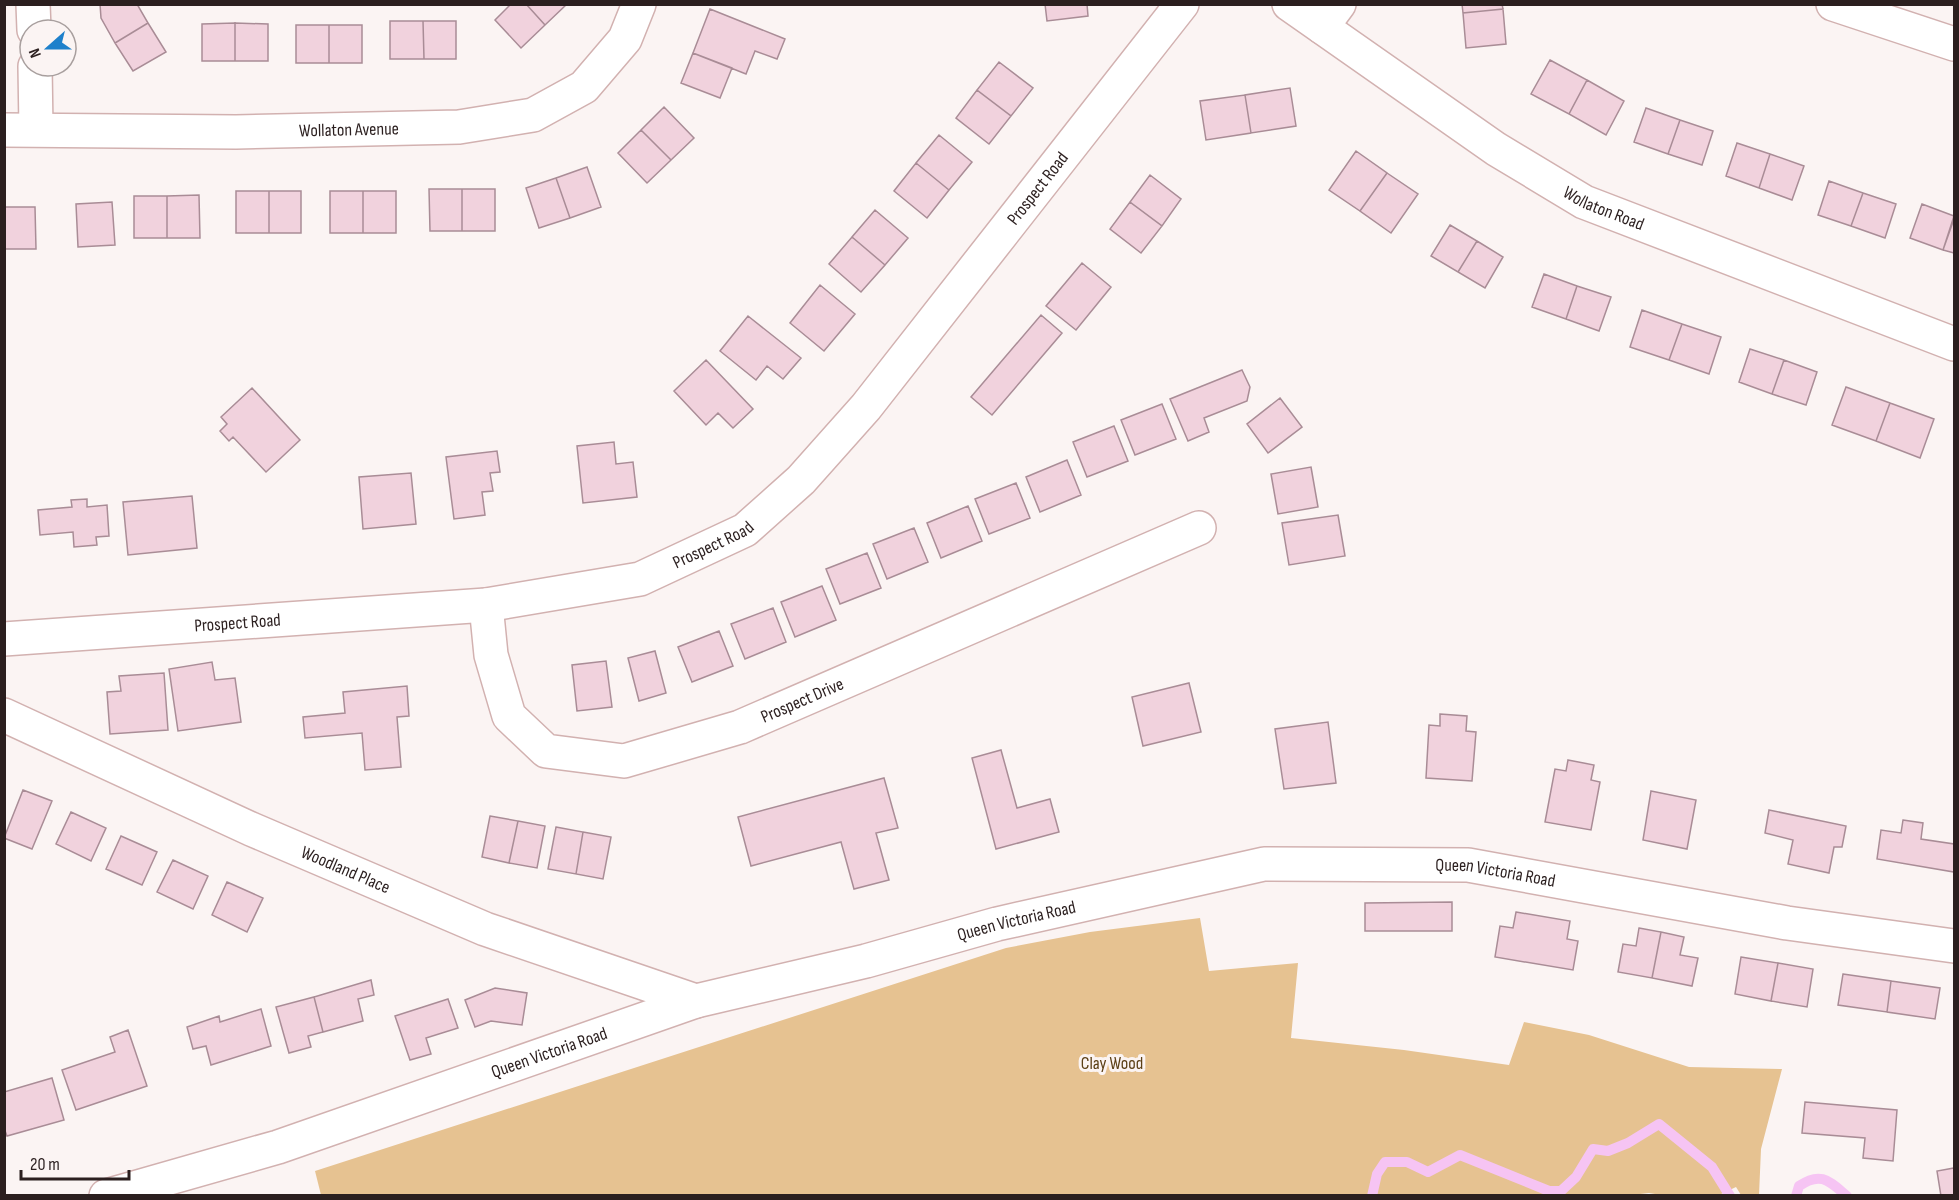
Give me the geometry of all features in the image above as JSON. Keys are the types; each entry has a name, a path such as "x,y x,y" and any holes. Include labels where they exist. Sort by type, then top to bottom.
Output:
{"street":[{"name":"Wollaton Avenue","path":"20,130 236,132 459,127 533,115 584,87 625,39 639,4"},
{"name":"Prospect Road","path":"4,639 486,604 640,579 745,530 801,480 866,407 1182,4"},
{"name":"Wollaton Road","path":"1289,4 1330,16 1496,149 1584,202 1954,344"},
{"path":"1833,4 1954,44"},
{"path":"20,130 31,78"},
{"name":"Prospect Drive","path":"486,604 491,655 509,716 546,751 624,761 740,727 1199,528"},
{"name":"Woodland Place","path":"4,716 251,829 485,929 696,1001"},
{"name":"Queen Victoria Road","path":"106,1196 278,1147 696,1001 866,961 997,924 1264,864 1468,865 1787,923 1954,946"}],"green space":[{"name":"Clay Wood","path":"1200,918 1209,971 1298,963 1291,1038 1404,1050 1509,1065 1524,1022 1589,1035 1689,1067 1782,1069 1761,1149 1759,1195 1741,1195 1736,1187 1719,1195 1649,1193 1623,1196 321,1195 315,1171 1006,948 1090,932"}],"building":[{"path":"100,4 137,4 148,23 115,43 101,18"},
{"path":"511,4 526,4 545,25 521,48 495,20"},
{"path":"526,4 567,4 545,25"},
{"path":"1045,4 1087,4 1088,16 1047,21"},
{"path":"1462,4 1502,4 1503,9 1463,13"},
{"path":"710,9 785,39 777,59 755,51 746,74 693,53"},
{"path":"1503,9 1506,44 1466,48 1463,13"},
{"path":"390,21 423,21 424,59 390,59"},
{"path":"423,21 456,21 456,59 424,59"},
{"path":"148,23 166,52 133,71 115,43"},
{"path":"235,23 235,61 202,61 202,24"},
{"path":"235,23 268,24 268,61 235,61"},
{"path":"296,25 329,25 329,63 296,63"},
{"path":"329,25 362,25 362,63 329,63"},
{"path":"693,53 732,68 720,98 681,83"},
{"path":"1550,60 1587,80 1569,114 1531,94"},
{"path":"999,62 1033,88 1011,116 977,90"},
{"path":"1587,80 1624,101 1606,135 1569,114"},
{"path":"1290,88 1296,126 1251,133 1245,95"},
{"path":"977,90 1011,116 989,144 956,118"},
{"path":"1245,95 1251,133 1206,140 1200,101"},
{"path":"664,107 694,138 671,160 641,130"},
{"path":"1646,108 1680,120 1668,154 1634,142"},
{"path":"1680,120 1713,131 1702,165 1668,154"},
{"path":"641,130 671,160 647,183 618,153"},
{"path":"939,135 972,162 949,190 916,163"},
{"path":"1737,143 1770,154 1759,188 1726,176"},
{"path":"1356,151 1387,173 1360,211 1329,190"},
{"path":"1770,154 1804,166 1792,200 1759,188"},
{"path":"916,163 949,190 927,218 894,191"},
{"path":"587,167 601,207 570,218 556,178"},
{"path":"1387,173 1418,194 1391,233 1360,211"},
{"path":"1150,175 1181,199 1162,226 1130,202"},
{"path":"556,178 570,218 539,228 526,188"},
{"path":"1829,181 1863,193 1851,226 1818,215"},
{"path":"429,189 462,189 462,231 430,231"},
{"path":"462,189 495,189 495,231 462,231"},
{"path":"236,191 269,191 269,233 236,233"},
{"path":"269,191 301,191 301,233 269,233"},
{"path":"330,191 363,191 363,233 330,233"},
{"path":"363,191 396,191 396,233 363,233"},
{"path":"1863,193 1896,204 1885,238 1851,226"},
{"path":"199,195 200,238 167,238 167,196"},
{"path":"134,196 167,196 167,238 134,238"},
{"path":"112,202 115,245 78,247 76,204"},
{"path":"1130,202 1162,226 1141,253 1110,229"},
{"path":"1922,204 1954,216 1943,250 1910,238"},
{"path":"4,207 35,207 36,249 4,249"},
{"path":"875,210 908,238 885,265 852,237"},
{"path":"1954,219 1954,253 1943,250"},
{"path":"1450,225 1477,241 1458,272 1431,256"},
{"path":"852,237 885,265 861,292 829,264"},
{"path":"1477,241 1503,257 1485,288 1458,272"},
{"path":"1082,263 1111,287 1076,330 1046,306"},
{"path":"1544,274 1577,286 1566,319 1532,307"},
{"path":"820,285 855,314 824,351 790,323"},
{"path":"1577,286 1611,297 1599,331 1566,319"},
{"path":"1642,310 1682,324 1669,360 1630,347"},
{"path":"1041,315 1062,333 992,415 971,397"},
{"path":"748,316 801,358 783,379 767,366 756,380 720,351"},
{"path":"1682,324 1721,337 1709,374 1669,360"},
{"path":"1750,349 1784,360 1772,394 1739,382"},
{"path":"706,360 753,409 733,428 718,413 706,425 674,391"},
{"path":"1784,360 1817,372 1806,405 1772,394"},
{"path":"1242,370 1250,387 1247,401 1204,418 1209,432 1188,441 1170,399"},
{"path":"1846,387 1890,403 1876,441 1832,425"},
{"path":"252,388 300,440 266,472 233,437 229,441 220,431 227,424 221,417"},
{"path":"1280,398 1302,427 1268,453 1247,424"},
{"path":"1890,403 1934,419 1920,458 1876,441"},
{"path":"1162,404 1176,439 1135,455 1121,420"},
{"path":"1114,426 1128,461 1087,477 1073,442"},
{"path":"614,442 616,464 633,462 637,497 583,503 577,446"},
{"path":"497,451 500,472 490,473 493,491 482,492 485,515 454,519 446,457"},
{"path":"1067,460 1081,495 1040,512 1026,477"},
{"path":"1311,467 1318,507 1278,514 1271,474"},
{"path":"411,473 416,524 363,529 359,477"},
{"path":"1016,483 1030,518 989,534 975,499"},
{"path":"192,496 197,548 128,555 123,502"},
{"path":"87,499 87,507 107,505 109,536 96,537 97,545 74,547 73,532 40,535 38,510 72,507 71,500"},
{"path":"968,506 982,541 941,558 927,523"},
{"path":"1338,515 1345,556 1289,565 1282,523"},
{"path":"914,528 928,562 887,579 873,544"},
{"path":"867,553 881,588 840,604 826,569"},
{"path":"822,586 836,620 795,637 781,602"},
{"path":"773,608 786,642 745,659 731,624"},
{"path":"719,631 733,666 692,682 678,647"},
{"path":"655,651 666,693 639,701 628,658"},
{"path":"606,661 612,707 577,711 572,665"},
{"path":"212,662 215,680 235,678 241,722 178,731 169,669"},
{"path":"164,673 168,730 110,734 107,692 121,691 119,676"},
{"path":"1189,683 1201,732 1143,746 1132,697"},
{"path":"407,686 409,716 397,717 401,767 365,770 362,733 305,738 303,717 345,713 343,692"},
{"path":"1440,714 1467,716 1466,731 1476,732 1472,781 1426,778 1429,725 1440,726"},
{"path":"1328,722 1336,783 1284,789 1275,729"},
{"path":"1001,750 1017,808 1050,799 1059,832 996,849 972,758"},
{"path":"1568,760 1594,765 1591,780 1600,782 1591,830 1545,822 1555,769 1566,771"},
{"path":"884,778 898,828 876,833 889,880 854,889 841,842 751,866 738,817"},
{"path":"23,790 52,801 32,849 4,838"},
{"path":"1651,791 1696,800 1687,849 1643,840"},
{"path":"1769,810 1846,826 1842,847 1834,847 1829,873 1788,864 1793,840 1765,833"},
{"path":"71,812 106,828 91,861 56,844"},
{"path":"490,816 518,821 509,863 482,857"},
{"path":"1903,820 1923,823 1921,839 1954,844 1954,872 1877,859 1881,830 1901,833"},
{"path":"518,821 545,826 537,868 509,863"},
{"path":"556,827 583,832 576,874 548,869"},
{"path":"583,832 611,837 603,879 576,874"},
{"path":"121,836 157,852 142,885 106,869"},
{"path":"173,860 208,876 193,909 157,892"},
{"path":"227,882 263,898 247,932 212,915"},
{"path":"1452,902 1452,931 1365,931 1365,903"},
{"path":"1516,912 1570,921 1567,939 1578,941 1573,970 1495,957 1500,926 1513,928"},
{"path":"1639,928 1661,932 1652,978 1618,972 1623,944 1636,946"},
{"path":"1661,932 1684,937 1680,955 1698,958 1692,986 1652,978"},
{"path":"1741,957 1778,963 1771,1001 1735,994"},
{"path":"1778,963 1813,969 1807,1007 1771,1001"},
{"path":"1843,974 1891,981 1887,1012 1838,1005"},
{"path":"371,980 374,995 358,999 363,1021 323,1032 314,997"},
{"path":"1891,981 1940,988 1935,1019 1887,1012"},
{"path":"495,988 527,993 522,1025 491,1021 475,1027 465,1000"},
{"path":"314,997 323,1032 308,1036 311,1047 289,1053 276,1007"},
{"path":"448,999 458,1028 426,1038 431,1054 410,1060 395,1016"},
{"path":"261,1009 271,1046 211,1065 206,1046 193,1049 187,1027 219,1016 220,1022"},
{"path":"128,1030 147,1086 76,1110 62,1070 115,1052 110,1037"},
{"path":"52,1078 64,1120 7,1136 4,1128 4,1092"},
{"path":"1805,1102 1897,1110 1893,1161 1863,1158 1865,1138 1802,1133"},
{"path":"1954,1168 1954,1196 1941,1196 1937,1171"}],"waterway":[{"path":"1372,1196 1377,1174 1385,1162 1407,1162 1428,1172 1460,1155 1549,1191 1561,1191 1576,1177 1593,1149 1608,1151 1628,1143 1659,1124 1712,1167 1730,1196"},
{"path":"1796,1196 1799,1186 1813,1179 1830,1182 1847,1196"}]}
